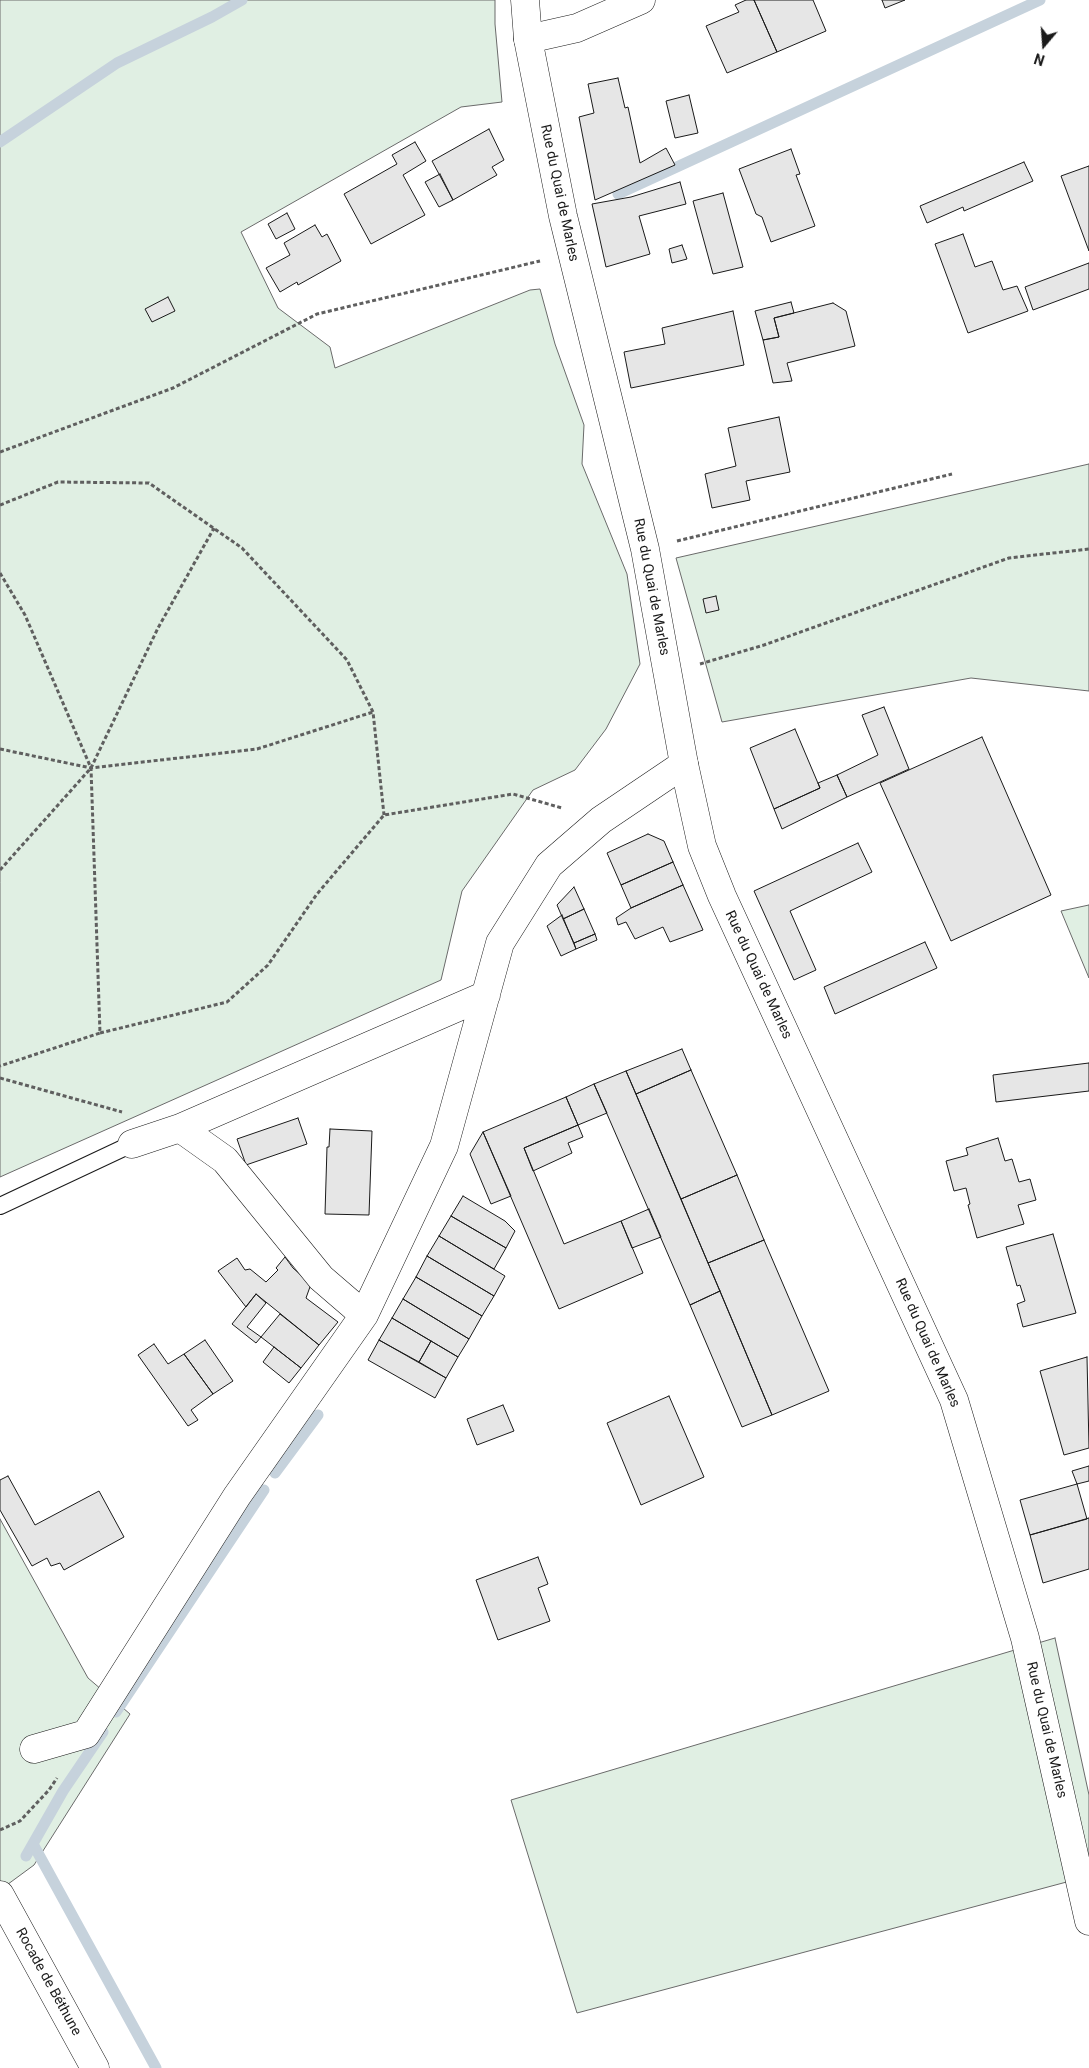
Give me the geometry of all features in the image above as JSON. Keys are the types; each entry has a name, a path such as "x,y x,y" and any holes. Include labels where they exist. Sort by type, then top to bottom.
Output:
{"street":[{"name":"Rue du Quai de Marles","path":"525,0 528,39 572,252 645,548 684,764 702,846 722,896 954,1400 1025,1638 1089,1921"},
{"path":"528,39 577,28 641,0"},
{"path":"34,1749 86,1734 237,1496 364,1315 444,1146 500,943 549,865 601,820 684,764"},
{"path":"132,1144 180,1128 486,994"},
{"path":"180,1128 225,1160 321,1278 364,1315"},
{"name":"Rocade de Béthune","path":"0,1895 95,2068"}],"lane":[{"path":"0,1206 132,1144"}],"path":[{"path":"0,452 173,388 317,314 508,270 572,252"},
{"path":"645,548 952,474"},
{"path":"0,505 58,482 149,484 242,548 348,660 373,712 384,815"},
{"path":"0,870 91,768 158,628 214,528"},
{"path":"668,673 764,646 1008,558 1089,549"},
{"path":"0,573 25,615 91,768 100,1033"},
{"path":"0,749 91,768 257,749 373,712"},
{"path":"0,1066 100,1033 228,1002 268,965 317,894 384,815 513,794 601,820"},
{"path":"0,1078 123,1112"},
{"path":"0,1830 20,1821 49,1790 86,1734"}],"green space":[{"path":"0,0 495,0 495,24 502,102 461,107 241,232 278,308 330,347 335,368 530,290 540,289 555,344 584,425 582,464 627,574 640,664 606,729 575,770 533,790 462,891 441,980 0,1177"},
{"path":"1089,464 1089,691 971,678 722,722 676,558"},
{"path":"1089,905 1089,978 1061,911"},
{"path":"0,1519 88,1678 130,1714 34,1865 0,1890"},
{"path":"1055,1638 1089,1795 1089,1876 577,2013 511,1800"}],"building":[{"path":"746,0 754,0 777,52 727,73 706,26 739,12 735,5"},
{"path":"754,0 813,0 826,31 777,52"},
{"path":"882,0 905,0 885,8"},
{"path":"618,78 625,108 628,107 640,163 666,148 675,165 595,200 579,117 594,113 588,84"},
{"path":"689,95 698,133 675,138 666,101"},
{"path":"489,129 504,160 492,167 497,175 453,200 432,161"},
{"path":"415,142 426,161 403,175 425,215 371,244 344,194 397,164 392,155"},
{"path":"791,149 800,174 796,175 815,226 771,242 762,217 756,214 739,169"},
{"path":"1024,162 1033,181 964,211 963,207 927,223 920,206"},
{"path":"1089,166 1089,251 1061,176"},
{"path":"440,174 453,200 439,207 425,182"},
{"path":"680,182 686,204 639,216 650,254 606,267 592,204 631,197"},
{"path":"723,193 743,267 713,274 693,201"},
{"path":"287,213 295,229 276,239 268,224"},
{"path":"315,225 322,237 327,234 341,261 298,285 297,282 280,292 266,268 290,255 284,243"},
{"path":"963,234 975,267 992,261 1003,290 1017,286 1028,311 968,333 935,244"},
{"path":"682,245 687,259 672,263 669,249"},
{"path":"1089,263 1089,289 1033,310 1025,287"},
{"path":"168,297 175,311 152,322 145,309"},
{"path":"791,302 794,313 774,318 779,337 763,340 755,311"},
{"path":"833,303 846,311 855,346 787,363 792,381 773,383 763,340 779,337 774,318"},
{"path":"733,311 744,365 631,388 624,352 665,344 662,328"},
{"path":"779,417 790,472 746,481 750,500 712,508 705,474 736,466 728,428"},
{"path":"716,596 719,610 706,613 703,599"},
{"path":"884,707 909,769 847,797 837,775 878,755 862,715"},
{"path":"795,729 820,788 774,809 750,748"},
{"path":"982,737 1051,895 951,941 880,783"},
{"path":"837,775 847,797 782,829 774,809 820,788 818,783"},
{"path":"648,834 664,841 673,862 621,885 607,853"},
{"path":"858,843 872,872 790,911 816,970 794,980 754,891"},
{"path":"673,862 683,885 631,908 621,885"},
{"path":"683,885 703,930 670,942 663,927 635,939 626,922 618,925 616,918 631,908"},
{"path":"574,887 584,909 563,919 557,905"},
{"path":"584,909 595,934 574,943 563,919"},
{"path":"562,915 576,949 561,956 547,926"},
{"path":"595,934 597,940 576,949 574,943"},
{"path":"925,942 937,968 835,1014 824,987"},
{"path":"682,1049 691,1070 636,1094 626,1071"},
{"path":"1089,1063 1089,1091 996,1102 993,1075"},
{"path":"691,1070 737,1175 681,1199 636,1094"},
{"path":"626,1071 720,1291 690,1305 594,1084"},
{"path":"594,1084 607,1113 578,1125 566,1097"},
{"path":"566,1097 578,1125 524,1148 564,1244 621,1221 643,1273 559,1309 483,1132"},
{"path":"298,1118 307,1144 246,1165 237,1139"},
{"path":"578,1125 583,1137 568,1143 572,1153 533,1171 524,1148"},
{"path":"330,1129 372,1131 369,1215 325,1214 327,1147 329,1147"},
{"path":"483,1132 511,1196 491,1204 470,1154"},
{"path":"998,1138 1005,1161 1012,1159 1019,1182 1030,1179 1036,1200 1018,1205 1024,1224 977,1238 968,1205 970,1204 966,1188 954,1191 946,1161 968,1155 966,1148"},
{"path":"737,1175 764,1240 708,1263 681,1199"},
{"path":"463,1196 505,1221 515,1231 506,1248 451,1216"},
{"path":"649,1209 661,1237 632,1248 621,1221"},
{"path":"451,1216 506,1248 494,1269 439,1236"},
{"path":"1053,1234 1076,1313 1023,1327 1017,1304 1025,1301 1020,1285 1017,1286 1006,1247"},
{"path":"439,1236 505,1276 494,1296 427,1256"},
{"path":"764,1240 829,1391 772,1415 708,1263"},
{"path":"427,1256 494,1296 482,1316 416,1277"},
{"path":"285,1257 293,1268 311,1284 306,1298 338,1322 319,1345 256,1294 246,1307 218,1271 237,1258 245,1270 250,1269 266,1282 278,1270 276,1268"},
{"path":"416,1277 482,1316 469,1339 403,1299"},
{"path":"720,1291 772,1415 742,1427 690,1305"},
{"path":"256,1294 266,1303 247,1327 261,1337 256,1343 232,1324"},
{"path":"403,1299 469,1339 458,1357 392,1318"},
{"path":"280,1314 319,1345 301,1368 261,1337"},
{"path":"392,1318 431,1341 419,1362 379,1340"},
{"path":"205,1340 233,1381 213,1394 184,1354"},
{"path":"379,1340 446,1378 435,1398 368,1360"},
{"path":"431,1341 458,1357 446,1378 419,1362"},
{"path":"154,1344 168,1364 184,1354 213,1394 191,1410 198,1420 188,1426 138,1355"},
{"path":"274,1347 301,1368 289,1383 263,1362"},
{"path":"1087,1357 1089,1448 1064,1455 1040,1371"},
{"path":"669,1396 704,1477 641,1505 607,1423"},
{"path":"503,1405 514,1431 477,1445 467,1419"},
{"path":"1089,1466 1089,1481 1077,1484 1072,1471"},
{"path":"8,1476 35,1525 99,1491 124,1537 64,1570 60,1563 51,1566 47,1558 32,1566 0,1510 0,1480"},
{"path":"1077,1484 1087,1519 1030,1535 1020,1500"},
{"path":"1089,1518 1089,1569 1043,1583 1030,1535"},
{"path":"538,1557 548,1584 538,1588 550,1621 498,1640 476,1580"}],"waterway":[{"path":"0,142 117,63 212,17 242,0"},
{"path":"618,194 1040,0"},
{"path":"275,1473 318,1415"},
{"path":"116,1712 264,1490"},
{"path":"26,1856 63,1791 103,1732"},
{"path":"33,1844 156,2068"}]}
